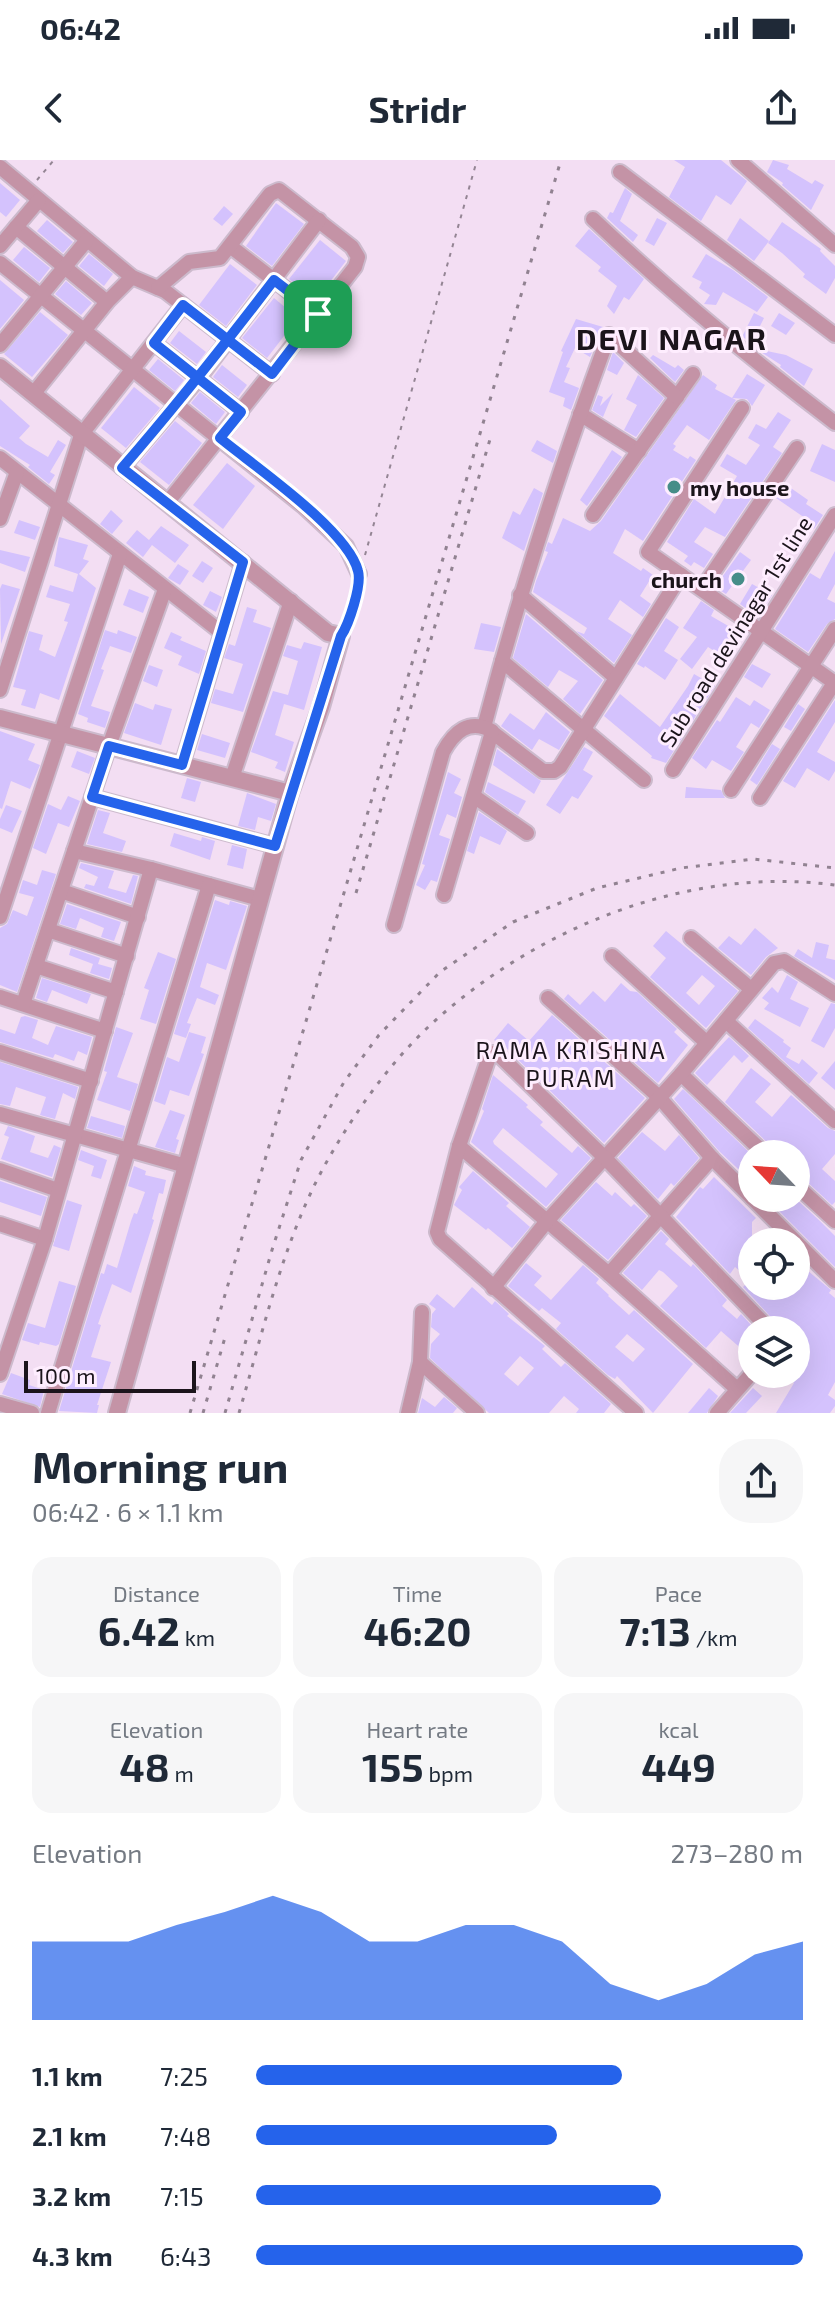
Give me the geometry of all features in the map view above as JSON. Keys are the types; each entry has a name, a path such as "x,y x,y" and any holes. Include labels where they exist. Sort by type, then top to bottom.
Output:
{"street":[{"path":"738,160 835,245"},
{"path":"0,167 132,277 158,288 183,305 272,374"},
{"path":"620,172 835,335"},
{"path":"158,288 189,262 220,258 275,191 284,192 352,247 358,257 355,267 272,374 167,503"},
{"path":"0,246 16,227 34,195"},
{"path":"593,219 742,352 835,423"},
{"path":"122,468 199,378 319,220"},
{"path":"16,227 107,302"},
{"path":"0,345 87,240"},
{"path":"230,246 318,314"},
{"path":"0,263 303,506 340,539 351,554 359,574"},
{"path":"34,393 84,329 132,277"},
{"path":"0,690 5,658 81,435 183,305"},
{"path":"444,895 475,797 502,661 520,595 609,335 677,397"},
{"path":"154,343 241,412"},
{"path":"0,367 328,633 341,636 321,707 290,793 117,1413"},
{"path":"593,515 693,374"},
{"path":"742,408 648,552 835,683 760,798"},
{"path":"580,414 639,451"},
{"path":"702,589 797,448"},
{"path":"0,458 222,633"},
{"path":"0,519 17,472"},
{"name":"Sub road devinagar 1st line","path":"673,770 835,515"},
{"path":"0,917 120,554"},
{"path":"182,765 243,562"},
{"path":"394,925 443,752 457,732 469,725 488,729 543,771 560,767 681,575"},
{"path":"23,1004 165,589"},
{"path":"520,595 616,678"},
{"path":"232,778 291,601"},
{"path":"731,790 835,629"},
{"path":"502,661 644,780"},
{"path":"0,718 290,793"},
{"path":"92,797 275,846"},
{"path":"475,797 527,833"},
{"path":"74,851 260,899"},
{"path":"0,1374 45,1239 151,869"},
{"path":"48,1413 209,885"},
{"path":"61,891 138,917"},
{"path":"48,930 127,956"},
{"path":"691,938 751,989"},
{"path":"612,956 707,1043"},
{"path":"493,1288 547,1221 681,1074 778,960 835,994"},
{"path":"36,966 116,992"},
{"path":"0,997 105,1031"},
{"path":"548,998 659,1097 738,1184"},
{"path":"726,1021 835,1121"},
{"path":"0,1052 91,1081"},
{"path":"636,1413 493,1288 446,1245 437,1232 459,1146 493,1053 498,1054 605,1158 757,1316"},
{"path":"681,1074 750,1140"},
{"path":"0,1114 186,1166"},
{"path":"459,1146 737,1389 717,1413"},
{"path":"609,1274 712,1158"},
{"path":"0,1170 58,1190"},
{"path":"810,1198 835,1221"},
{"path":"766,1212 835,1281"},
{"path":"0,1224 45,1239"},
{"path":"408,1413 420,1362 422,1312"},
{"path":"420,1362 477,1413"},
{"path":"0,1404 32,1413"}],"path":[{"path":"34,195 54,160"},
{"path":"341,636 348,625 359,574 477,160"}],"building":[{"path":"674,160 721,160 747,181 731,205 716,195 701,221 669,197 685,167"},
{"path":"773,160 789,165 787,169 812,184 815,180 824,185 811,210 767,172"},
{"path":"0,183 20,200 6,217 0,212"},
{"path":"625,188 632,194 620,221 638,235 633,242 607,218 610,212 613,213"},
{"path":"276,203 304,224 272,266 246,246"},
{"path":"224,206 233,214 222,226 213,219"},
{"path":"657,218 667,223 654,246 645,241"},
{"path":"740,218 769,241 754,261 727,240"},
{"path":"47,220 73,242 63,253 37,231"},
{"path":"782,222 821,249 835,266 835,278 826,294 803,277 805,274 768,243"},
{"path":"589,229 644,279 629,300 624,297 614,314 607,306 617,286 598,271 601,267 575,246"},
{"path":"320,240 346,261 316,300 289,279"},
{"path":"24,247 50,268 39,282 13,260"},
{"path":"89,254 113,274 104,286 79,266"},
{"path":"706,254 768,297 757,312 723,292 716,305 704,304 710,295 699,288 702,282 692,277"},
{"path":"230,264 257,285 226,326 199,305"},
{"path":"0,280 24,300 0,329"},
{"path":"66,281 92,303 81,315 55,294"},
{"path":"274,298 298,318 267,358 242,338"},
{"path":"40,312 68,335 32,377 4,354"},
{"path":"754,313 764,318 752,342 742,337"},
{"path":"779,313 795,323 786,335 771,326"},
{"path":"576,319 603,327 590,357 575,348 566,367 570,368 564,382 579,388 571,410 563,406 565,398 549,392 561,351"},
{"path":"179,331 206,352 197,364 170,343"},
{"path":"613,352 624,363 617,375 607,370"},
{"path":"761,352 786,355 813,369 804,386"},
{"path":"653,355 684,370 675,382 650,358"},
{"path":"158,359 184,380 175,391 149,370"},
{"path":"222,365 247,385 238,397 213,377"},
{"path":"747,374 765,385 752,406 747,399 732,398"},
{"path":"638,375 664,398 636,437 624,430 637,405 626,399"},
{"path":"703,375 717,385 715,389 736,400 709,440 687,425 673,444 676,446 673,450 696,460 643,541 625,529 613,553 653,575 640,596 651,604 643,617 620,600 608,619 632,635 614,663 576,631 584,634 587,628 533,592 548,552 545,551 548,542 552,544 563,518 590,531 601,521"},
{"path":"134,387 160,408 126,448 101,428"},
{"path":"200,392 225,412 216,424 191,403"},
{"path":"613,393 603,417 592,410 598,395 603,397 600,406"},
{"path":"0,399 30,426 19,438 26,444 48,457 58,440 66,445 50,472 55,475 49,484 28,467 30,465 0,446"},
{"path":"778,412 791,420 773,447 782,453 725,537 705,527 694,542 713,554 704,568 694,562 691,566 684,561 688,556 667,542 694,499 715,514 737,476 720,466 727,454 746,465 760,445 748,438 756,424 766,429"},
{"path":"175,421 202,443 169,485 140,462"},
{"path":"537,440 557,451 553,463 531,451"},
{"path":"822,444 835,450 835,482 810,471"},
{"path":"612,450 622,457 587,506 580,500"},
{"path":"227,463 255,486 223,529 193,505"},
{"path":"785,484 823,515 814,529 803,522 805,518 776,498"},
{"path":"534,488 543,493 524,551 502,538 513,511 520,515"},
{"path":"111,510 123,521 112,534 100,524"},
{"path":"19,520 40,527 35,540 14,533"},
{"path":"161,526 189,545 175,563 152,545 143,557 126,543 137,530 149,540"},
{"path":"59,537 88,545 83,559 89,561 79,574 96,588 59,700 40,693 35,709 21,705 26,690 13,687 29,631 43,635 39,650 55,657 68,622 64,621 70,604 46,597 50,585 73,592 78,574 54,566"},
{"path":"0,550 30,557 25,572 0,563"},
{"path":"835,551 835,584 827,599 835,603 835,619 827,624 808,652 775,629 810,573 820,579"},
{"path":"740,552 751,560 726,594 715,587"},
{"path":"202,561 213,568 203,583 192,576"},
{"path":"178,564 189,571 180,585 168,578"},
{"path":"2,584 20,589 1,644 0,589"},
{"path":"752,584 772,595 758,617 740,604"},
{"path":"129,589 149,597 143,613 123,605"},
{"path":"210,591 222,597 216,612 203,605"},
{"path":"701,601 714,610 711,616 737,631 722,656 708,647 692,669 680,659 697,637 683,628"},
{"path":"247,607 257,610 253,622 271,628 243,712 211,703 215,689 233,694 243,664 224,658 229,644 235,646"},
{"path":"526,614 603,680 580,714 563,699 578,681 559,670 548,687 513,658"},
{"path":"666,618 679,627 664,651 678,660 665,680 637,664"},
{"path":"481,623 501,627 494,652 474,649"},
{"path":"105,630 117,634 118,630 137,637 131,653 110,646 101,669 104,670 91,706 110,712 105,728 87,722 88,718 78,714"},
{"path":"171,632 182,637 180,640 206,651 199,674 178,665 182,656 164,648"},
{"path":"304,642 322,647 304,710 284,704 275,735 294,742 285,772 275,768 278,762 251,752 273,691 288,695 298,661 283,656 287,645 301,649"},
{"path":"752,664 771,674 762,688 744,677"},
{"path":"149,665 163,670 157,687 143,681"},
{"path":"694,674 715,686 666,763 651,758 604,716 620,694 660,727"},
{"path":"736,697 750,706 754,700 770,710 759,728 751,723 736,747 744,752 731,771 712,760 706,769 692,758"},
{"path":"835,700 835,722 817,752 835,762 835,771 829,781 807,768 795,788 783,781"},
{"path":"135,703 153,710 155,704 172,709 161,745 124,733"},
{"path":"798,704 805,709 791,731 784,727"},
{"path":"546,712 570,732 559,750 539,739 532,750 501,726 510,713 534,730"},
{"path":"0,731 35,744 28,760 40,765 30,789 11,781 2,809 0,808"},
{"path":"202,734 230,743 225,758 197,750"},
{"path":"772,744 780,749 757,785 750,780"},
{"path":"584,747 593,752 583,770 593,776 578,799 572,796 560,814 546,805"},
{"path":"497,749 541,781 534,794 493,765"},
{"path":"77,751 95,758 89,774 71,767"},
{"path":"448,772 461,779 454,793 462,797 456,818 447,814 439,835 450,839 437,882 431,880 425,890 416,885 425,865 422,864"},
{"path":"187,778 201,782 195,802 181,798"},
{"path":"488,782 526,801 518,815 485,792"},
{"path":"686,787 721,790 725,798 685,798"},
{"path":"247,793 276,804 271,821 258,817 255,830 238,826"},
{"path":"68,796 80,801 69,827 58,823 46,854 33,848 48,804 61,810"},
{"path":"6,805 22,811 12,833 0,828"},
{"path":"98,810 110,813 103,833 126,841 122,852 87,844"},
{"path":"479,812 507,831 500,845 480,836 474,854 467,851"},
{"path":"174,833 201,841 202,837 215,841 210,860 170,846"},
{"path":"232,845 247,849 243,869 227,865"},
{"path":"81,863 114,871 108,888 126,893 133,875 138,876 131,904 84,888 86,884 94,886 98,877 79,868"},
{"path":"42,870 56,874 17,992 0,985 0,928 7,924 13,910 27,916 34,897 19,893 23,880 37,885"},
{"path":"215,900 247,906 226,970 207,963 200,987 219,995 215,1005 197,998 187,1023 191,1024 186,1038 174,1034"},
{"path":"67,904 121,922 114,941 101,937 104,928 80,918 76,929 60,924"},
{"path":"755,928 778,948 751,975 718,948 729,936 741,945"},
{"path":"666,931 738,991 706,1028 650,977 666,958 653,946","holes":["702,975 715,986 699,1005 686,993"]},
{"path":"816,942 829,945 826,958 835,960 835,980 794,956 798,949 812,958"},
{"path":"71,948 100,958 98,964 112,968 109,979 90,973 93,964 69,955"},
{"path":"158,952 176,959 156,1024 140,1019 149,990 144,988"},
{"path":"787,975 798,982 790,999 809,1008 800,1027 764,1009 769,1003 762,998 772,987 778,993"},
{"path":"42,978 91,994 87,1004 52,990 47,1002 36,998"},
{"path":"621,983 630,991 637,992 677,1029 674,1032 688,1045 658,1083 564,999 568,994 580,1005 593,991 605,1002"},
{"path":"831,1003 835,1004 835,1028 824,1048 811,1041"},
{"path":"552,1015 645,1098 604,1143 505,1047 494,1040 508,1023 529,1041"},
{"path":"21,1017 38,1020 32,1038 48,1045 56,1026 92,1037 87,1055 78,1051 74,1061 55,1054 53,1058 0,1042 0,1029 15,1034"},
{"path":"755,1019 791,1048 786,1057 799,1064 802,1059 818,1073 809,1084 748,1028"},
{"path":"116,1027 133,1033 117,1077 138,1084 130,1111 97,1100 107,1072 104,1071"},
{"path":"189,1032 206,1037 201,1053 204,1054 189,1096 170,1090 165,1105 154,1101 167,1057 179,1062"},
{"path":"729,1037 749,1056 742,1063 734,1055 707,1085 695,1073"},
{"path":"835,1061 835,1090 821,1078"},
{"path":"0,1062 78,1087 75,1099 63,1093 55,1119 40,1115 46,1097 16,1087 10,1106 0,1104"},
{"path":"751,1068 771,1084 755,1102 772,1117 791,1095 835,1131 835,1154 822,1169 835,1181 835,1202 832,1205 810,1185 810,1140 765,1140 725,1102"},
{"path":"493,1075 528,1105 526,1107 543,1122 540,1125 572,1153 578,1146 591,1158 546,1207 471,1142 484,1111 482,1109","holes":["503,1128 558,1174 546,1188 493,1141"]},
{"path":"683,1089 738,1142 738,1169 719,1151 674,1099"},
{"path":"170,1110 185,1115 176,1139 179,1140 175,1153 155,1147"},
{"path":"91,1116 125,1126 122,1138 87,1128"},
{"path":"8,1126 35,1136 30,1152 48,1158 54,1145 61,1148 52,1177 1,1159 9,1137 4,1135"},
{"path":"642,1132 665,1151 679,1135 699,1158 658,1199 618,1158"},
{"path":"81,1150 107,1160 101,1179 91,1176 94,1166 78,1160"},
{"path":"134,1166 146,1171 145,1175 166,1180 163,1194 159,1193 154,1220 131,1293 112,1284 98,1324 101,1325 91,1357 111,1362 97,1413 59,1411 101,1273 104,1274 107,1264 117,1268 131,1221 145,1192 128,1186"},
{"path":"473,1171 509,1203 506,1206 530,1227 512,1248 454,1205 462,1190 459,1187"},
{"path":"714,1177 738,1200 738,1212 750,1212 756,1218 752,1228 738,1228 738,1270 735,1267 730,1274 676,1217 700,1187 703,1189"},
{"path":"0,1181 47,1197 41,1216 0,1202"},
{"path":"596,1182 612,1196 615,1192 631,1207 634,1204 647,1216 608,1260 561,1220"},
{"path":"67,1200 82,1205 69,1251 53,1246"},
{"path":"780,1212 810,1212 835,1236 835,1267 810,1242 810,1228 796,1228"},
{"path":"661,1231 669,1239 665,1244 691,1267 693,1264 727,1300 722,1306 738,1318 738,1346 721,1331 706,1348 660,1306 678,1286 663,1272 659,1270 642,1290 623,1273"},
{"path":"526,1263 542,1276 534,1285 551,1300 583,1265 599,1279 596,1283 629,1315 634,1310 693,1364 653,1413 617,1376 615,1379 608,1375 556,1329 561,1323 542,1308 539,1311 508,1286","holes":["627,1334 645,1349 633,1362 615,1347"]},
{"path":"810,1273 831,1290 829,1293 835,1298 835,1382 828,1395 835,1400 835,1406 830,1413 776,1413 791,1388 810,1388 810,1316 770,1316 755,1300 810,1300"},
{"path":"59,1281 76,1286 59,1344 40,1342 39,1345 22,1340 28,1323 45,1328"},
{"path":"472,1287 492,1305 495,1301 509,1314 507,1316 545,1346 542,1349 561,1367 565,1363 611,1404 604,1413 576,1413 579,1409 564,1396 549,1413 489,1413 430,1358 431,1344 440,1334 431,1327 432,1314 436,1309 429,1304 437,1294 454,1308","holes":["520,1356 534,1368 518,1386 504,1374"]},
{"path":"11,1373 30,1380 29,1385 44,1390 40,1407 2,1394"},
{"path":"709,1388 718,1396 707,1413 688,1413"},
{"path":"753,1388 762,1396 746,1413 730,1413"},
{"path":"444,1397 457,1408 453,1413 418,1413 422,1398 435,1407"}],"railway":[{"path":"190,1413 561,160"},
{"path":"356,893 491,436"},
{"path":"225,1413 301,1160 344,1082 379,1035 440,972 513,922 597,888 681,868 753,859 835,868"},
{"path":"239,1413 277,1282 314,1186 341,1137 379,1082 438,1018 525,955 623,909 675,894 728,885 782,881 835,885"},
{"path":"203,1413 226,1334"}],"place":[{"name":"my house","path":"674,487"},
{"name":"church","path":"738,579"}],"district":[{"name":"DEVI NAGAR","path":"672,338"},
{"name":"RAMA KRISHNA PURAM","path":"571,1063"}],"route":[{"path":"318,314 272,374 228,340 183,305 154,343 199,378 241,412 220,438 340,539 351,554 359,574 348,625 341,636 275,846 92,797 109,746 182,765 243,562 122,468 199,378 228,340 274,280 318,314"}]}
